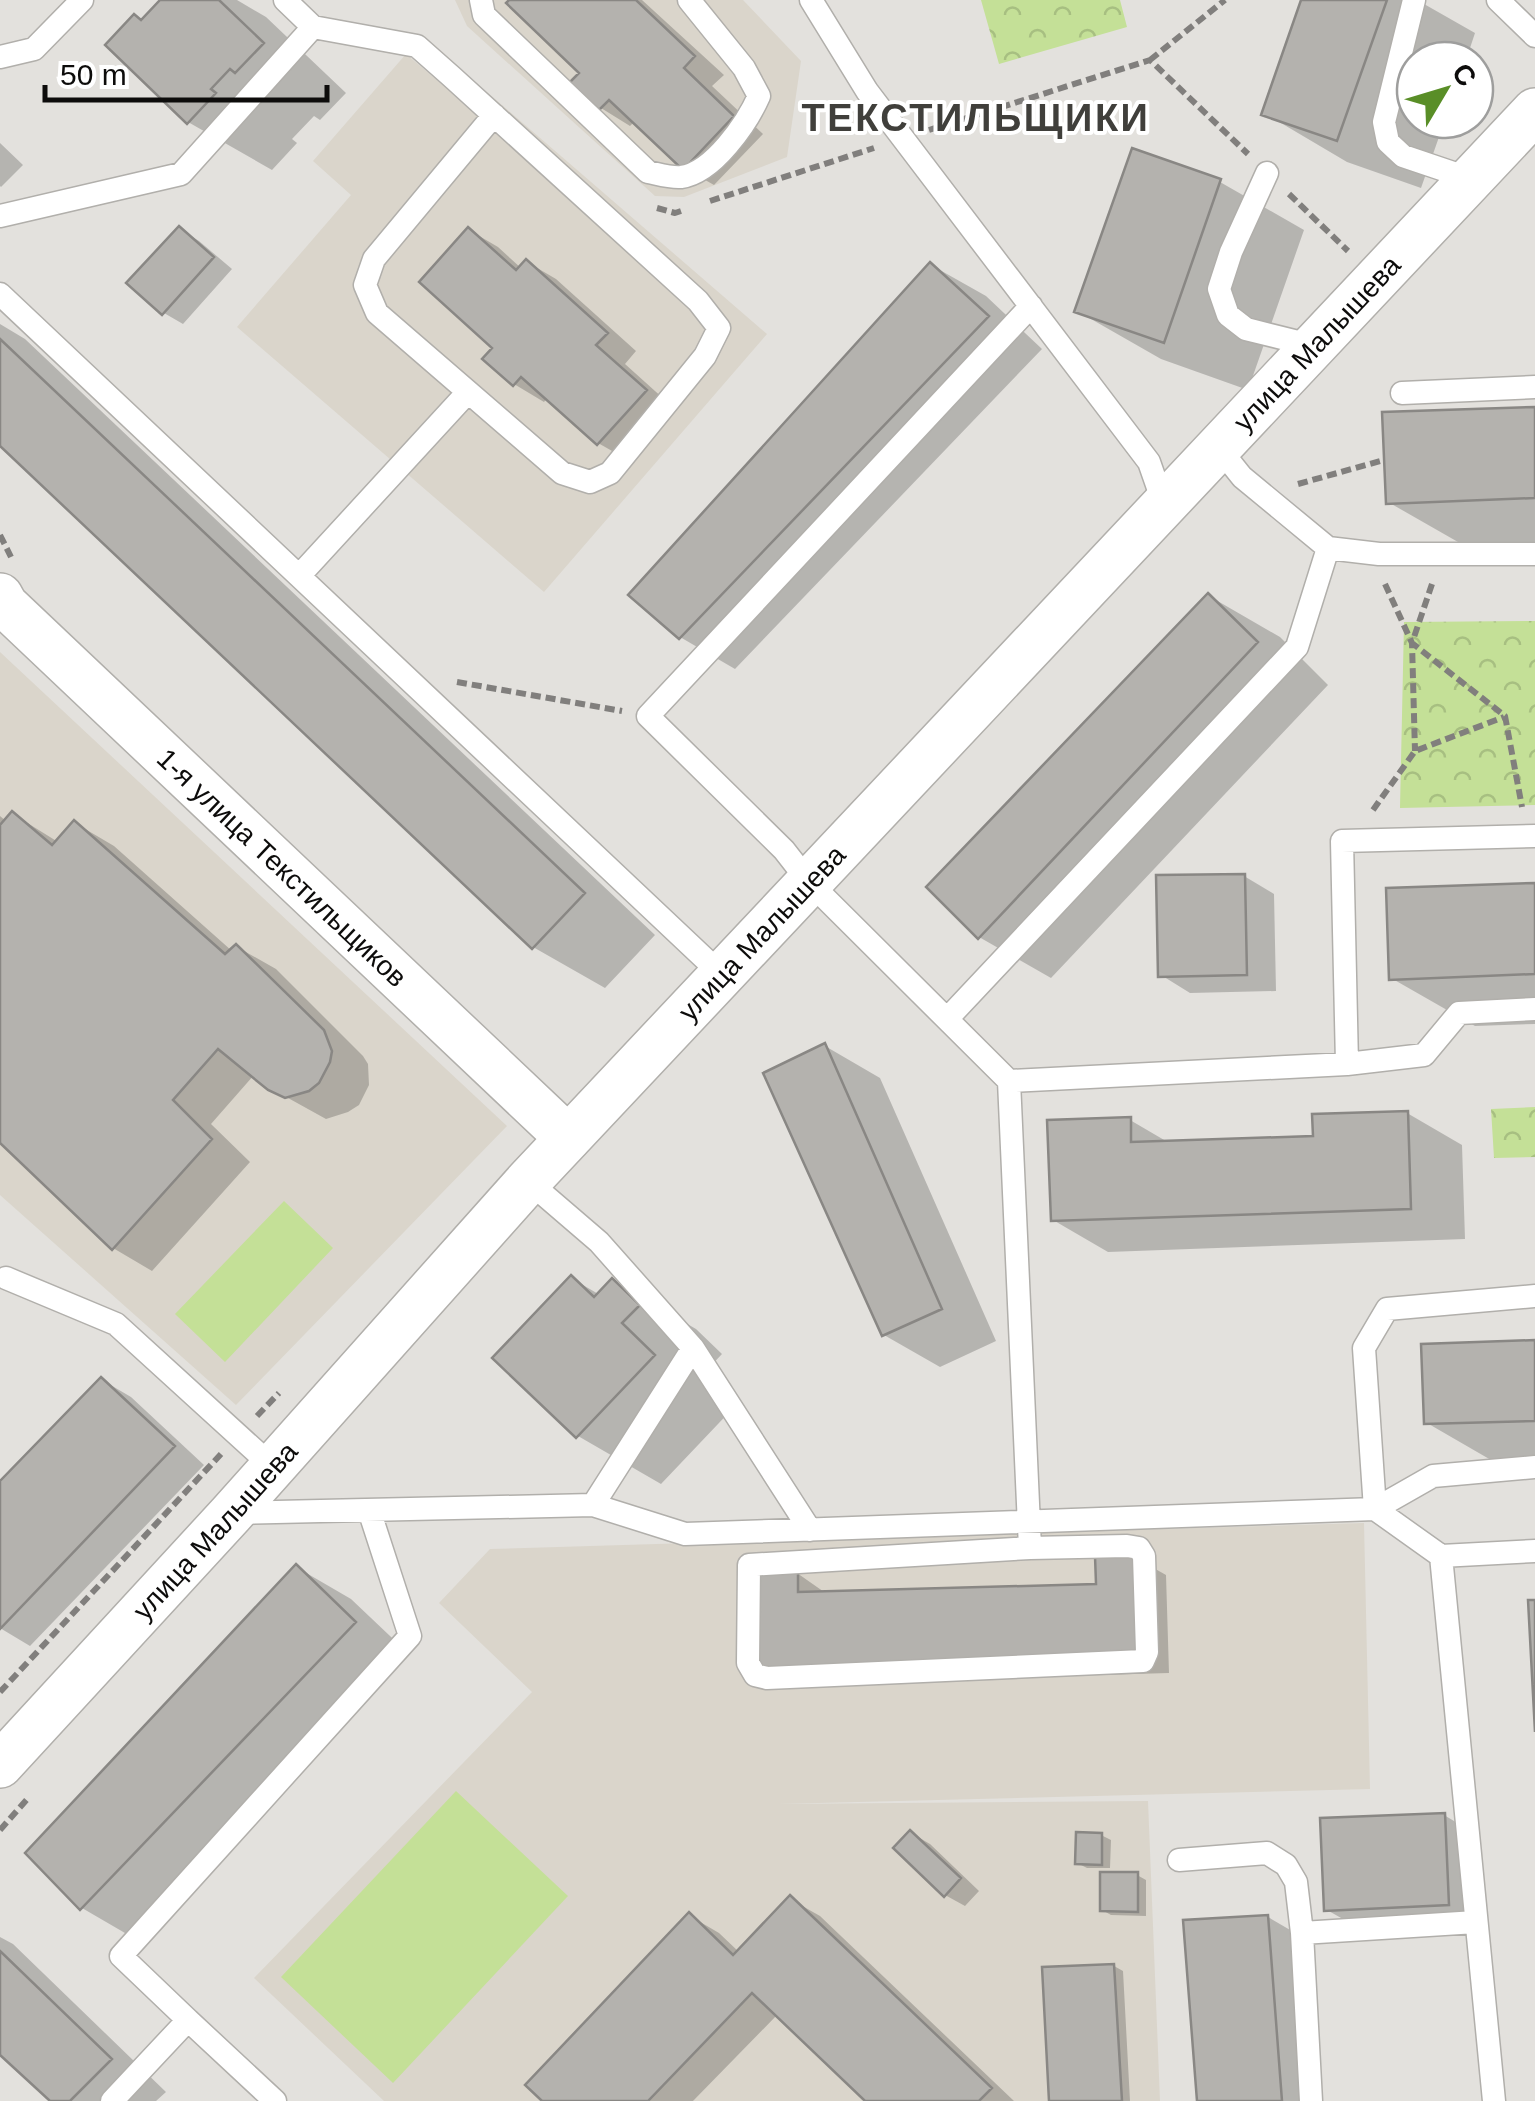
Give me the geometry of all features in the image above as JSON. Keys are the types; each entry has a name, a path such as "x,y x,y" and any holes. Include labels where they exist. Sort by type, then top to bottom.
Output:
{"street":[{"name":"улица Малышева","path":"0,1765 231,1514 528,1181 1535,111"},
{"name":"1-я улица Текстильщиков","path":"0,596 34,633 568,1138"}],"lane":[{"path":"0,56 34,49 82,0"},
{"path":"285,0 313,27 417,46 494,115 698,302 718,328 705,356 610,473 590,482 562,473 377,313 366,285 374,259 494,115"},
{"path":"481,0 484,15 648,172 682,177 710,162 748,121 759,96 698,3"},
{"path":"811,0 867,92 1148,462 1164,505"},
{"path":"1414,0 1384,122 1388,142 1403,156 1471,180"},
{"path":"1498,0 1535,36"},
{"path":"0,216 181,174 313,27"},
{"path":"1267,172 1219,289 1228,316 1246,328 1314,346"},
{"path":"0,294 722,975"},
{"path":"1030,306 648,716 1008,1081 1030,1548"},
{"path":"1402,393 1535,387"},
{"path":"299,576 468,392"},
{"path":"1218,447 1242,476 1328,548 1371,553 1535,554"},
{"path":"947,1019 1297,647 1328,548"},
{"path":"1347,1064 1342,842 1531,836"},
{"path":"1008,1081 1347,1064 1424,1055 1459,1013 1535,1009"},
{"path":"528,1181 598,1242 693,1348 810,1530"},
{"path":"6,1278 116,1324 273,1467"},
{"path":"1375,1509 1364,1348 1387,1309 1535,1296"},
{"path":"593,1505 693,1348"},
{"path":"231,1514 593,1505 685,1534 810,1530 1375,1509 1433,1476 1535,1467"},
{"path":"1375,1509 1440,1556 1535,1551"},
{"path":"275,2101 121,1956 410,1636 368,1510"},
{"path":"1030,1548 1139,1548 1144,1556 1147,1652 1143,1662 767,1678 755,1676 748,1664 749,1565 1030,1548"},
{"path":"1440,1556 1494,2101"},
{"path":"1178,1860 1267,1853 1286,1865 1296,1882 1311,2101"},
{"path":"1302,1933 1476,1922"},
{"path":"112,2101 188,2020"}],"path":[{"path":"902,139 1150,60 1225,0"},
{"path":"1150,60 1349,252"},
{"path":"1284,492 1384,460"},
{"path":"1371,553 1412,642 1505,716 1531,836"},
{"path":"1415,751 1412,642 1442,554"},
{"path":"400,672 648,716"},
{"path":"1351,841 1415,751 1505,716"}],"shaded area":[{"path":"455,0 743,0 801,61 787,157 684,197 655,196 467,26"},
{"path":"406,54 444,86 459,68 767,334 544,592 237,327 351,195 313,161"},
{"path":"0,652 507,1126 236,1405 0,1195"},
{"path":"1364,1523 1370,1789 778,1804 1148,1801 1160,2101 384,2101 254,1978 532,1692 439,1603 490,1549"}],"green space":[{"path":"981,0 1120,0 1127,27 999,64"},
{"path":"1535,621 1535,805 1400,808 1404,622"},
{"path":"1535,1107 1535,1157 1494,1158 1491,1109"},
{"path":"284,1201 333,1248 225,1362 175,1314"},
{"path":"456,1791 568,1896 393,2083 281,1977"}],"building":[{"path":"160,0 219,0 264,43 235,73 230,69 211,89 216,93 187,124 105,45 134,14 141,20"},
{"path":"636,0 695,56 684,68 734,116 683,170 609,100 599,110 569,83 579,73 506,3"},
{"path":"1301,0 1387,0 1337,141 1261,115"},
{"path":"1132,148 1221,179 1164,343 1074,312"},
{"path":"179,226 214,257 162,315 126,283"},
{"path":"468,227 516,270 526,259 608,333 596,345 647,390 597,445 521,377 513,386 482,359 492,348 419,282"},
{"path":"930,262 989,316 679,639 628,595"},
{"path":"0,339 585,893 532,949 0,446"},
{"path":"1535,407 1535,498 1386,504 1382,412"},
{"path":"1208,593 1258,642 978,939 926,887"},
{"path":"12,811 52,845 74,820 225,954 236,944 324,1030 332,1051 319,1083 309,1091 285,1098 268,1090 218,1049 173,1100 212,1139 112,1250 0,1143 0,825"},
{"path":"1245,874 1247,975 1158,977 1156,875"},
{"path":"1535,883 1535,974 1389,980 1386,888"},
{"path":"825,1043 942,1309 882,1336 763,1073"},
{"path":"1408,1111 1411,1209 1051,1221 1047,1120 1131,1117 1131,1142 1313,1136 1312,1114"},
{"path":"571,1275 594,1297 612,1278 640,1305 622,1323 655,1355 576,1438 492,1358"},
{"path":"1535,1340 1535,1421 1424,1424 1421,1344"},
{"path":"101,1377 175,1446 0,1629 0,1481"},
{"path":"1136,1555 1140,1658 757,1668 754,1572 798,1571 798,1592 1096,1584 1095,1556"},
{"path":"296,1564 356,1622 80,1910 25,1853"},
{"path":"1528,1600 1535,1600 1535,1732"},
{"path":"1445,1813 1449,1905 1324,1911 1320,1818"},
{"path":"910,1830 961,1878 944,1897 893,1848"},
{"path":"1076,1832 1102,1833 1102,1865 1075,1864"},
{"path":"1100,1872 1138,1872 1138,1912 1100,1911"},
{"path":"790,1895 992,2088 979,2101 865,2101 752,1993 648,2101 542,2101 525,2085 689,1912 733,1955"},
{"path":"1268,1915 1282,2101 1197,2101 1183,1920"},
{"path":"0,1951 112,2059 70,2101 50,2101 0,2055"},
{"path":"1114,1964 1122,2101 1049,2101 1042,1967"}],"district":[{"name":"ТЕКСТИЛЬЩИКИ","path":"976,118"}]}
